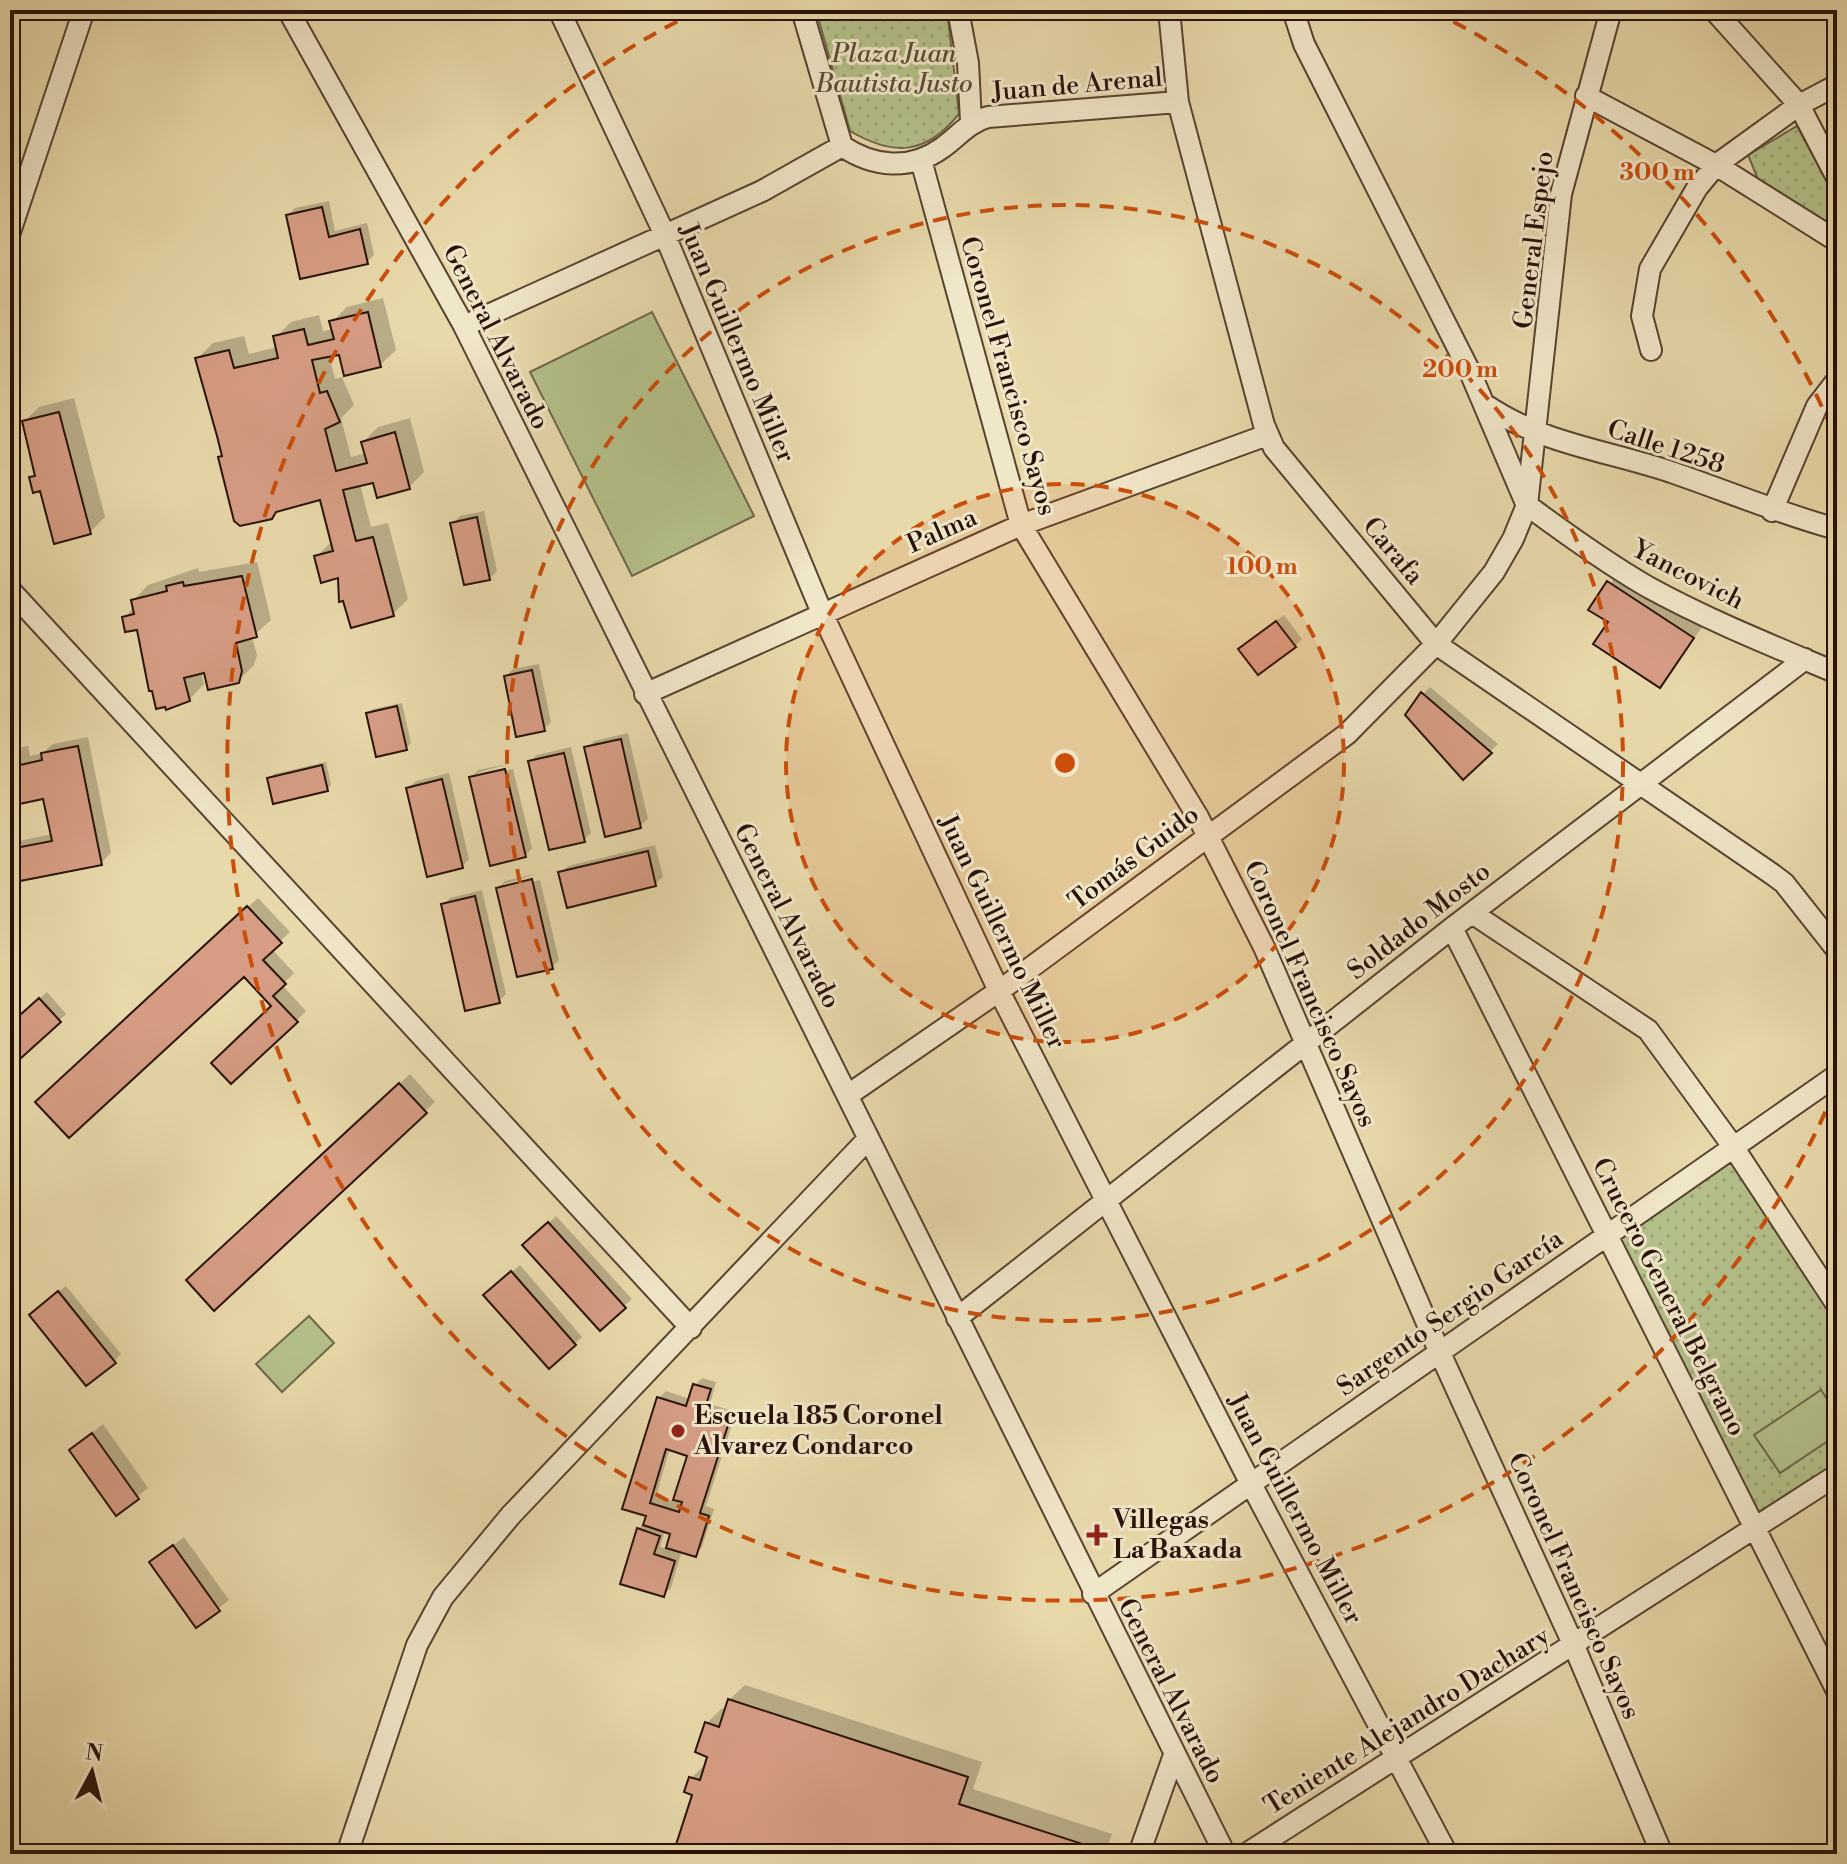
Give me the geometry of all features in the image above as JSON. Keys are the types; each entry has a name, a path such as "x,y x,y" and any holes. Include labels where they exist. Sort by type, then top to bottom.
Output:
{"street":[{"path":"10,232 84,10"},
{"name":"General Alvarado","path":"288,10 464,326 1225,1854"},
{"name":"Juan Guillermo Miller","path":"559,10 664,233 822,613 999,991 1251,1484 1447,1854"},
{"path":"802,10 842,146 856,156 878,163 896,165 921,160"},
{"path":"958,10 968,63 971,122"},
{"name":"Carafa","path":"1169,10 1178,102 1267,435 1274,448 1436,644 1642,782 1784,883 1837,950"},
{"path":"1293,10 1304,44 1484,404 1527,505"},
{"name":"General Espejo","path":"1436,644 1494,572 1513,539 1527,505 1559,208 1611,10"},
{"path":"1714,10 1799,105 1837,178"},
{"path":"1651,350 1642,316 1650,269 1697,188 1716,165 1799,105 1837,85"},
{"path":"1586,96 1716,165 1837,241"},
{"name":"Juan de Arenal","path":"921,160 941,148 971,122 988,117 1178,102"},
{"path":"464,326 762,191 842,146"},
{"name":"Coronel Francisco Sayos","path":"921,160 1021,525 1208,835 1306,1042 1440,1353 1574,1646 1662,1854"},
{"path":"1772,511 1812,416 1837,380"},
{"name":"Calle 1258","path":"1484,404 1534,434 1672,472 1772,511 1837,529"},
{"name":"Palma","path":"645,694 1021,525 1267,435"},
{"name":"Yancovich","path":"1527,505 1592,553 1649,587 1837,673"},
{"path":"10,590 691,1328"},
{"name":"Tomás Guido","path":"848,1095 999,991 1347,734 1436,644"},
{"name":"Soldado Mosto","path":"957,1318 1452,928 1805,659"},
{"path":"1472,913 1648,1030 1732,1145 1837,1305"},
{"name":"Crucero General Belgrano","path":"1452,928 1609,1232 1837,1691"},
{"name":"Sargento Sergio García","path":"1093,1594 1732,1145 1837,1075"},
{"path":"347,1854 417,1645 443,1597 511,1515 868,1139"},
{"name":"Teniente Alejandro Dachary","path":"1246,1854 1837,1475"},
{"path":"1139,1854 1174,1755"}],"green space":[{"name":"Plaza Juan Bautista Justo","path":"816,10 947,10 959,114 934,138 908,148 880,145 850,131"},
{"path":"1797,126 1837,200 1837,229 1759,182 1748,155"},
{"path":"652,312 754,516 632,576 530,372"},
{"path":"1732,1145 1837,1305 1837,1475 1755,1528 1609,1232"},
{"path":"309,1316 334,1343 282,1392 256,1364"},
{"path":"1821,1390 1837,1414 1837,1435 1780,1473 1754,1435"}],"building":[{"path":"322,207 329,237 360,229 368,264 300,279 286,215"},
{"path":"368,312 381,367 344,376 339,355 312,360 320,393 327,391 340,422 325,429 336,471 367,463 361,442 395,432 410,489 377,498 373,483 343,490 356,541 373,537 394,616 351,628 343,601 339,602 338,578 321,583 314,556 333,551 320,500 276,512 272,519 240,526 234,521 218,457 222,456 195,358 229,350 234,368 278,358 273,336 304,329 308,345 334,339 329,321"},
{"path":"59,412 91,534 54,544 40,491 33,493 29,477 35,476 22,421"},
{"path":"477,517 490,580 464,585 450,523"},
{"path":"242,576 257,637 236,643 242,671 239,683 208,690 204,673 184,678 190,701 166,710 165,707 156,709 152,691 149,691 137,630 125,632 122,617 134,614 131,600 167,591 166,586 183,582 184,586"},
{"path":"1607,581 1694,638 1660,688 1593,644 1608,622 1588,610"},
{"path":"1276,621 1296,647 1258,675 1238,649"},
{"path":"532,670 545,731 516,737 504,676"},
{"path":"1421,692 1492,753 1463,780 1405,715"},
{"path":"397,706 407,750 376,757 366,713"},
{"path":"621,739 641,828 605,837 584,747"},
{"path":"78,746 102,865 10,883 10,849 52,841 43,799 10,806 10,756 18,755 20,765 42,760 41,753"},
{"path":"564,753 585,842 549,850 528,761"},
{"path":"322,765 328,791 273,804 267,778"},
{"path":"505,769 526,857 490,866 469,777"},
{"path":"442,779 463,868 427,877 406,788"},
{"path":"648,851 656,886 567,908 558,872"},
{"path":"532,879 553,969 517,977 496,888"},
{"path":"475,896 500,1003 465,1011 441,904"},
{"path":"247,906 282,943 263,960 286,984 273,996 298,1022 231,1084 211,1063 271,1006 244,977 69,1138 35,1102"},
{"path":"39,998 61,1022 10,1068 10,1024"},
{"path":"399,1083 427,1113 214,1311 186,1280"},
{"path":"548,1222 626,1308 600,1331 522,1245"},
{"path":"511,1271 576,1345 549,1369 483,1295"},
{"path":"58,1291 116,1363 86,1386 29,1315"},
{"path":"693,1384 711,1389 704,1411 730,1419 700,1513 709,1516 696,1557 666,1548 670,1534 643,1525 646,1516 622,1509 657,1397 686,1406","holes":["666,1449 687,1456 673,1500 682,1502 679,1512 650,1503"]},
{"path":"92,1433 139,1499 116,1516 69,1450"},
{"path":"637,1528 660,1536 654,1554 675,1561 664,1597 620,1584"},
{"path":"173,1545 220,1611 196,1628 149,1562"},
{"path":"728,1699 968,1777 959,1804 1098,1849 1096,1854 673,1854 692,1795 684,1792 689,1777 700,1780 707,1757 695,1752 705,1722 719,1727"}],"place":[{"name":"Escuela 185 Coronel Alvarez Condarco","path":"678,1431"},
{"name":"Villegas La Baxada","path":"1097,1535"}]}
